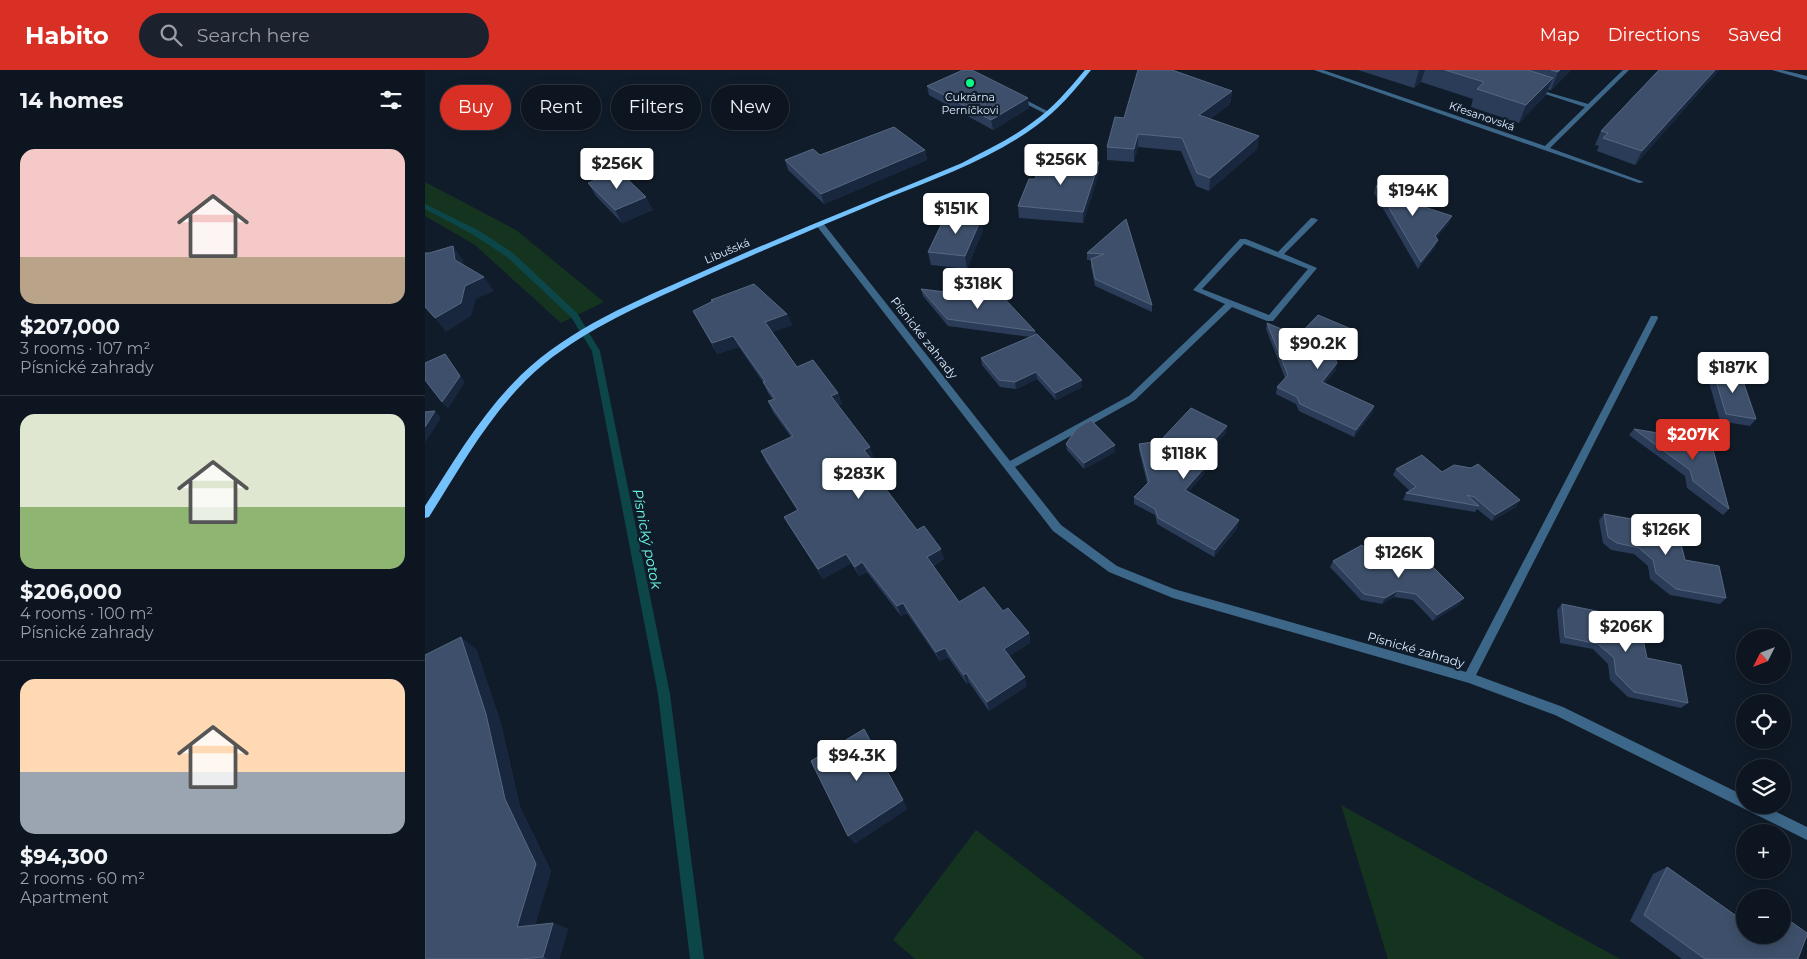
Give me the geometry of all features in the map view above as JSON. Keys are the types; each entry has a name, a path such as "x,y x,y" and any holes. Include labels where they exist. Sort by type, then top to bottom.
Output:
{"street":[{"name":"Libušská","path":"425,514 488,417 525,376 570,342 598,324 635,305 723,265 964,164 1028,129 1048,113 1088,70"},
{"name":"Křesanovská","path":"1317,70 1641,182"},
{"path":"1547,148 1626,70"},
{"path":"1775,70 1807,78"},
{"path":"1526,87 1589,106"},
{"path":"1013,96 1048,113"},
{"path":"1279,255 1314,220"},
{"name":"Písnické zahrady","path":"820,225 1057,528 1113,569 1173,593 1469,678 1654,318"},
{"path":"1243,241 1279,255 1313,268 1271,319 1197,290 1243,241"},
{"path":"1008,466 1132,398 1231,303"},
{"path":"1469,678 1559,712 1736,799"},
{"path":"1767,814 1807,834"}],"green space":[{"path":"425,182 516,230 604,302 561,323 475,245 425,216"},
{"path":"1341,805 1620,959 1388,959"},
{"path":"976,830 1145,959 915,959 893,940"}],"building":[{"path":"963,70 972,70 1028,98 991,120 927,86"},
{"path":"1138,70 1172,70 1232,91 1199,115 1259,136 1210,178 1197,173 1182,138 1138,134 1134,149 1107,147 1115,117 1124,118"},
{"path":"1445,70 1528,70 1553,78 1526,105 1477,89 1484,82"},
{"path":"1659,70 1715,70 1642,151 1603,138 1608,133 1601,131"},
{"path":"894,127 925,150 821,194 785,160 813,149 820,155"},
{"path":"1057,158 1099,162 1083,212 1018,206 1029,179 1035,179 1039,167 1048,167 1050,164 1055,164"},
{"path":"619,171 646,197 615,210 588,183"},
{"path":"1396,175 1415,204 1452,216 1435,236 1438,240 1421,262 1376,186"},
{"path":"952,214 982,217 965,256 928,252 943,221 948,221"},
{"path":"1126,219 1152,305 1095,279 1091,259 1104,254 1087,253"},
{"path":"453,246 455,260 484,277 465,286 461,303 435,318 425,307 425,253"},
{"path":"754,284 787,314 765,322 797,367 813,360 838,393 831,396 870,447 864,450 879,469 873,472 917,530 924,526 941,549 927,557 959,602 984,587 1003,611 1008,608 1029,633 1004,649 1025,677 987,702 966,673 964,675 945,648 936,652 903,603 897,606 862,562 855,567 846,554 818,569 784,517 798,510 761,451 793,436 768,401 775,399 763,382 765,381 733,336 712,343 693,311 713,301 711,300"},
{"path":"921,289 994,298 1001,295 1035,331 947,319"},
{"path":"1318,315 1356,331 1335,358 1337,363 1322,382 1374,406 1356,430 1300,404 1297,397 1277,387 1288,375 1267,323 1298,336"},
{"path":"1037,334 1082,380 1055,393 1036,372 1015,382 999,380 981,358"},
{"path":"445,354 460,376 442,402 425,380 425,363"},
{"path":"1710,361 1744,384 1756,419 1726,414"},
{"path":"1191,408 1227,426 1201,455 1205,467 1185,490 1239,520 1215,550 1158,518 1155,509 1134,497 1149,482 1139,444 1160,441"},
{"path":"435,411 425,427 425,412"},
{"path":"1091,420 1115,445 1084,463 1066,444 1077,428"},
{"path":"1634,429 1711,442 1729,509 1693,481 1690,470"},
{"path":"1422,455 1442,472 1454,465 1471,468 1478,464 1520,500 1495,515 1474,497 1467,495 1479,506 1406,493 1416,487 1396,469"},
{"path":"1604,514 1665,525 1667,532 1681,544 1685,560 1719,566 1726,598 1676,589 1656,573 1653,560 1639,548 1617,543 1608,537"},
{"path":"1362,545 1382,565 1396,557 1414,560 1422,556 1464,598 1437,615 1416,594 1397,591 1385,598 1364,594 1333,561"},
{"path":"1562,604 1626,617 1628,625 1643,639 1647,658 1681,665 1688,703 1634,692 1616,674 1614,658 1598,644 1565,637"},
{"path":"461,637 486,714 505,799 536,864 517,927 553,923 543,957 521,959 425,959 425,655"},
{"path":"864,729 903,800 848,836 811,761"},
{"path":"1667,867 1736,916 1736,944 1791,944 1791,922 1807,933 1807,935 1798,959 1705,959 1644,915"}],"waterway":[{"name":"Písnický potok","path":"425,206 475,232 510,255 574,315 596,351 664,694 697,959"}],"place":[{"name":"Cukrárna Perníčkovi","path":"970,83"}]}
